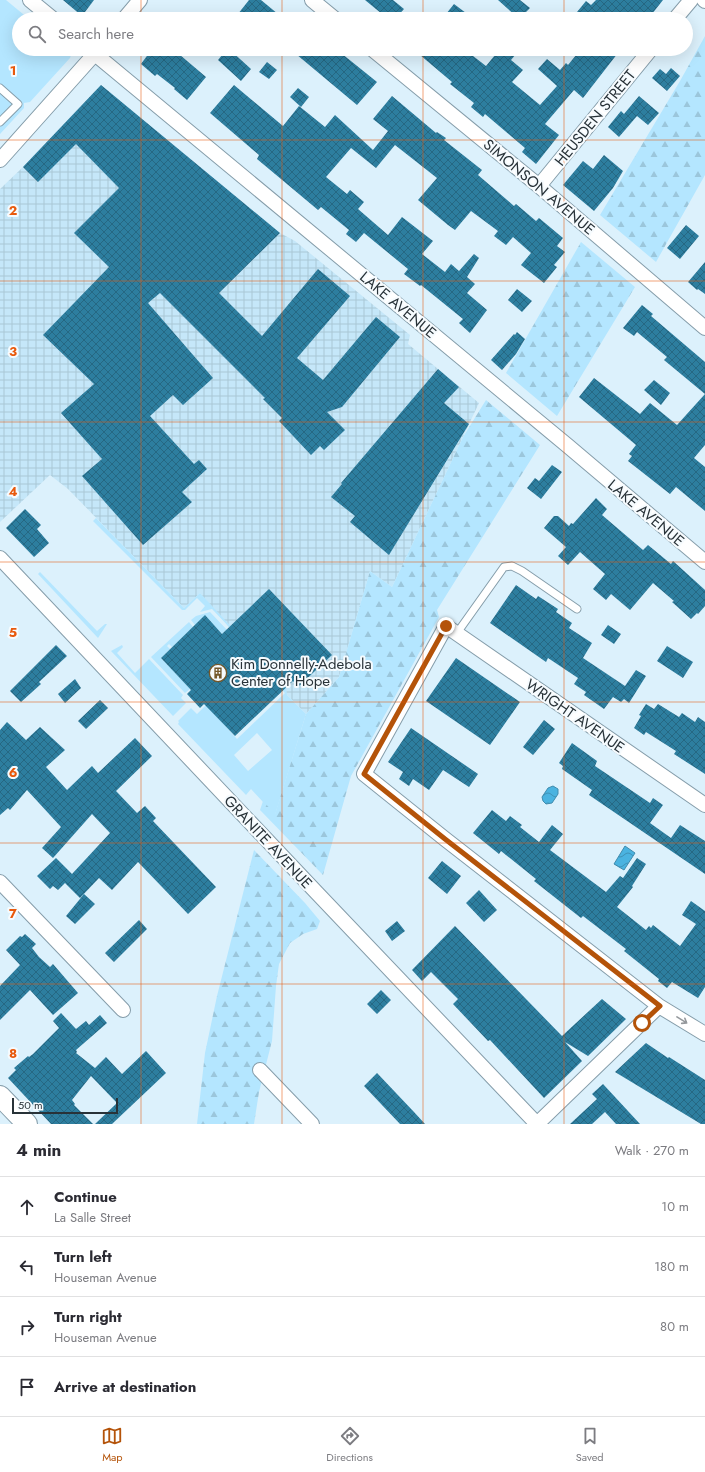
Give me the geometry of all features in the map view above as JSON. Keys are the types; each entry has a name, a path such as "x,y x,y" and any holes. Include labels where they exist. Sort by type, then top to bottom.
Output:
{"street":[{"path":"30,0 45,12"},
{"path":"130,12 140,0"},
{"path":"312,0 327,12"},
{"path":"681,12 691,0"},
{"path":"0,160 91,56"},
{"name":"LAKE AVENUE","path":"101,56 705,562"},
{"name":"SIMONSON AVENUE","path":"381,56 539,186 705,328"},
{"name":"HEUSDEN STREET","path":"539,186 645,56"},
{"name":"GRANITE AVENUE","path":"0,558 537,1124"},
{"path":"452,630 364,774 660,1006 705,1034"},
{"name":"WRIGHT AVENUE","path":"452,630 705,805"},
{"path":"0,882 123,1010"},
{"path":"537,1124 660,1006"},
{"path":"260,1070 312,1124"},
{"path":"0,1096 27,1124"}],"lane":[{"path":"0,88 18,104 0,122"},
{"path":"452,630 504,567 512,566 522,571 577,609"}],"shaded area":[{"path":"101,85 280,233 295,241 410,335 408,344 479,403 392,587 370,571 339,677 306,714 287,695 200,593 184,608 68,489 50,475 0,522 0,189"}],"green space":[{"path":"0,0 6,0 21,12 12,12 12,56 71,56 30,102 24,103 24,108 0,134"},
{"path":"705,36 705,175 656,262 600,215 680,81"},
{"path":"581,242 635,287 557,416 506,373"},
{"path":"486,400 540,445 437,610 439,617 351,776 323,875 260,810 263,801 275,814 306,714 339,677 370,571 392,587 463,437"},
{"path":"96,518 184,608 200,593 286,686 287,695 306,714 275,815 251,789 246,795 178,724 178,721 191,708 197,714 206,705 237,739 285,693 274,681 269,669 212,609 200,612 205,606 197,598 185,610 182,610 93,521","holes":["257,733 272,750 248,771 234,755"]},
{"path":"40,572 97,631 107,624 98,638 38,574"},
{"path":"210,612 266,671 272,683 281,693 280,694 205,616 195,625 191,620 196,616"},
{"path":"189,622 193,627 172,647 169,644 167,646 170,649 161,658 190,689 185,693 151,657"},
{"path":"122,645 123,647 117,653 135,673 149,659 183,695 181,698 186,703 173,716 111,651"},
{"path":"254,850 305,903 320,921 317,929 303,934 290,943 279,964 272,1041 259,1092 254,1124 197,1124 205,1053 217,996"}],"water":[{"path":"553,786 558,789 558,794 552,803 546,804 542,797 548,788"},
{"path":"625,846 635,853 624,870 614,864"}],"building":[{"path":"63,0 94,0 85,12 77,12"},
{"path":"249,0 261,0 276,12 240,12"},
{"path":"365,0 393,0 404,9 401,12 380,12"},
{"path":"498,0 520,0 530,8 526,12 511,12"},
{"path":"596,0 663,0 654,12 577,12 586,1 591,5"},
{"path":"454,4 465,12 448,12"},
{"path":"147,56 181,56 206,77 187,100 174,89 175,88 157,74 155,76 141,64"},
{"path":"221,56 237,56 251,69 241,81 218,60"},
{"path":"298,56 345,56 377,82 357,105"},
{"path":"421,56 473,56 486,66 494,56 514,56 511,60 523,70 512,82 540,105 557,86 538,69 547,59 560,70 566,63 568,65 575,56 616,56 583,98 574,90 545,124 559,135 536,164 522,152 525,148 485,114 483,117 471,107 474,103 450,84 452,82"},
{"path":"267,62 277,70 269,79 259,72"},
{"path":"671,68 680,76 667,91 652,78 660,69 666,74"},
{"path":"101,85 280,233 219,293 262,336 318,269 350,296 297,358 323,380 376,317 400,337 342,407 327,412 345,430 324,450 320,446 311,455 279,421 282,418 263,399 265,398 160,293 148,303 213,378 183,405 173,395 150,416 194,464 199,460 207,469 182,492 192,502 143,545 82,476 102,459 61,413 94,384 43,335 109,267 74,233 119,188 76,144 38,182 23,167"},
{"path":"234,85 283,126 299,106 325,127 335,115 373,150 388,131 373,119 392,96 436,133 437,132 446,138 444,140 482,170 478,175 514,206 516,204 536,221 539,218 563,238 557,246 565,252 554,265 557,267 544,283 521,265 531,253 513,237 506,245 494,236 498,231 471,211 455,230 448,225 418,200 437,178 395,145 376,168 351,148 326,177 347,194 350,190 364,202 358,209 388,235 402,217 433,241 422,254 445,272 451,264 459,271 474,254 479,258 467,277 475,284 467,293 487,310 470,333 459,323 463,319 421,285 420,286 404,274 408,269 364,233 356,242 346,234 349,230 321,207 318,210 257,159 259,155 210,113"},
{"path":"298,88 309,97 301,107 290,97"},
{"path":"639,96 659,113 648,125 637,116 619,137 608,127 621,111 624,114"},
{"path":"604,155 623,171 613,188 594,211 563,185 583,161 593,169"},
{"path":"686,225 699,236 680,259 667,248"},
{"path":"705,262 705,294 698,289 697,290 688,282"},
{"path":"517,289 532,301 522,312 508,300"},
{"path":"642,305 653,314 651,316 705,362 705,394 664,360 667,357 637,332 634,336 623,328"},
{"path":"517,332 525,339 516,354 502,370 491,360"},
{"path":"438,369 459,387 444,403 469,424 389,555 350,522 355,516 331,497 342,484 341,483"},
{"path":"594,378 640,414 650,403 677,425 705,394 705,445 694,458 705,467 705,511 676,487 670,494 628,461 632,456 629,454 636,445 579,397"},
{"path":"654,380 670,393 661,405 644,390"},
{"path":"552,465 562,472 541,499 527,488 535,478 539,481"},
{"path":"596,498 607,509 602,515 643,550 648,545 671,564 673,561 705,590 705,606 698,614 697,613 691,619 672,602 674,601 653,583 630,610 611,594 606,600 593,589 605,574 580,552 568,565 558,556 566,547 544,528 554,516 558,516 569,526 571,523 573,524"},
{"path":"25,509 41,525 37,529 49,543 34,557 6,528"},
{"path":"516,585 536,599 538,596 558,609 556,612 572,623 569,628 592,643 583,658 625,686 636,670 646,676 629,703 624,699 621,702 613,697 604,709 584,695 586,692 574,684 578,678 548,658 546,662 490,623"},
{"path":"269,589 332,655 298,687 293,681 235,736 204,704 200,708 187,694 191,690 161,658 205,615 222,634"},
{"path":"608,625 621,634 614,644 601,635"},
{"path":"56,645 67,656 39,682 41,684 21,702 10,691"},
{"path":"667,646 693,662 683,678 657,661"},
{"path":"456,658 520,702 490,745 426,701"},
{"path":"75,679 81,688 65,703 58,694"},
{"path":"100,700 108,708 86,729 78,721"},
{"path":"646,704 654,709 658,704 679,717 682,713 695,722 698,717 705,722 705,774 674,754 676,751 646,732 644,735 634,728 641,716 639,715"},
{"path":"544,720 555,729 533,755 523,747"},
{"path":"7,722 26,740 40,727 65,750 46,767 67,790 92,766 98,773 135,738 152,756 116,791 137,813 145,806 156,818 153,821 216,887 188,914 138,862 112,890 99,878 80,898 65,883 58,890 53,886 50,889 37,876 56,858 72,874 110,833 92,814 53,858 42,848 61,827 27,790 10,810 8,808 0,815 0,730"},
{"path":"411,728 478,774 469,787 443,770 429,790 413,779 409,786 399,779 403,772 388,762"},
{"path":"572,743 597,761 595,766 650,803 653,798 663,805 650,823 671,838 680,825 705,841 705,874 589,795 592,790 562,769 563,766 559,763"},
{"path":"492,810 506,821 510,816 522,825 520,827 539,842 552,825 563,834 550,850 606,892 620,876 623,878 637,858 646,864 632,886 633,887 617,907 646,930 649,926 651,928 653,925 680,946 696,924 682,915 691,901 705,911 705,987 698,998 672,982 667,988 658,981 659,979 624,951 626,949 583,916 581,918 534,881 536,879 501,851 499,854 473,833"},
{"path":"442,861 461,876 447,894 428,878"},
{"path":"479,890 497,910 484,922 466,903"},
{"path":"84,894 95,904 75,924 66,916"},
{"path":"139,920 147,929 114,962 105,953"},
{"path":"397,921 405,931 392,941 385,931"},
{"path":"455,926 562,1036 602,999 626,1019 588,1056 565,1042 582,1061 544,1098 490,1040 488,1041 453,1004 458,999 431,972 422,981 412,970"},
{"path":"25,934 36,944 32,948 39,957 50,967 53,964 78,993 53,1015 30,990 0,1020 0,986 20,965 6,950 20,936 22,937"},
{"path":"381,990 391,1000 377,1014 367,1004"},
{"path":"61,1013 76,1029 86,1021 89,1025 100,1015 107,1023 76,1050 76,1053 95,1068 106,1057 122,1074 146,1051 166,1073 112,1124 95,1124 117,1103 91,1076 72,1100 75,1104 74,1105 93,1124 51,1124 8,1078 16,1070 14,1068 28,1056 29,1057 33,1054 59,1028 53,1021"},
{"path":"646,1043 705,1080 705,1124 701,1124 615,1072"},
{"path":"377,1073 425,1124 400,1124 364,1086"},
{"path":"603,1084 640,1124 616,1124 605,1112 592,1124 570,1124 597,1099 592,1094"}],"place":[{"name":"Kim Donnelly-Adebola Center of Hope","path":"218,673"}],"route":[{"path":"446,626 364,774 660,1006 642,1023"}]}
